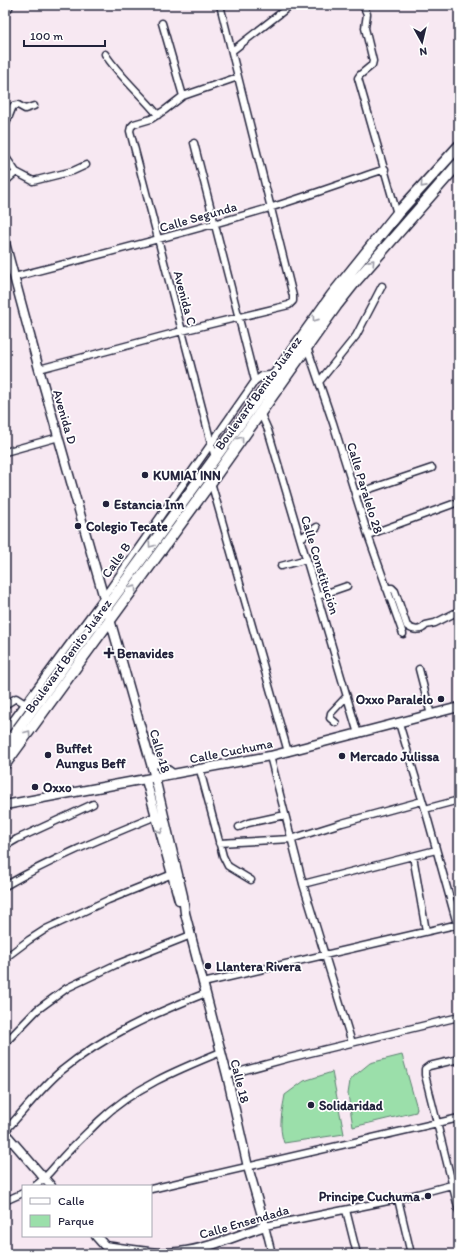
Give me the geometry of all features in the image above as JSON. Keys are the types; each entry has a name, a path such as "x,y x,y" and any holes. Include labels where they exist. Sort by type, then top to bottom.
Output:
{"main road":[{"name":"Boulevard Benito Juárez","path":"5,747 29,706 105,601 255,404 345,278 397,214 459,146"},
{"name":"Boulevard Benito Juárez","path":"5,764 355,282 459,163"},
{"path":"326,321 330,307 347,283 345,278"}],"street":[{"path":"39,369 182,331 289,305 293,301 220,5"},
{"path":"232,51 290,5"},
{"path":"363,5 367,14 365,28 373,60 372,65 358,78 397,214"},
{"path":"162,23 183,96"},
{"path":"105,54 116,70 136,89 158,115 183,96 238,77"},
{"path":"5,126 13,106 18,105 25,109 34,106"},
{"name":"Avenida C","path":"158,115 151,119 134,124 130,131 219,471"},
{"path":"194,143 255,381 262,376 276,374"},
{"path":"5,156 16,172 36,182 86,165"},
{"name":"Calle Segunda","path":"14,277 215,224 385,170"},
{"path":"5,182 16,172"},
{"name":"Avenida D","path":"6,248 105,601"},
{"path":"319,382 356,336 382,286"},
{"name":"Calle Paralelo 28","path":"307,347 368,535 403,634"},
{"name":"Calle B","path":"105,601 255,381"},
{"name":"Calle Constitución","path":"255,404 268,430 358,734"},
{"path":"5,452 59,437"},
{"path":"355,494 432,468"},
{"path":"211,482 288,752"},
{"path":"368,535 453,504"},
{"path":"301,538 317,527"},
{"path":"281,566 307,558"},
{"path":"318,596 348,586"},
{"path":"386,588 392,588 395,591 408,626 411,629 422,629 426,624 435,623 459,611"},
{"name":"Calle 18","path":"105,601 149,757 156,816 183,896 185,913 227,1075 248,1167 272,1254"},
{"path":"419,669 431,715"},
{"path":"336,724 330,718 331,713 347,696"},
{"path":"5,705 16,698 29,706 5,731"},
{"name":"Calle Cuchuma","path":"5,805 270,756 459,708"},
{"path":"399,723 425,809 459,932"},
{"path":"270,756 303,884 352,1043"},
{"path":"149,757 173,774"},
{"path":"200,770 223,856 228,866 251,880"},
{"name":"Calle 18","path":"151,779 174,873"},
{"path":"425,809 459,800"},
{"path":"219,843 291,839 368,815 422,801"},
{"path":"5,846 93,804"},
{"path":"239,827 248,823 285,814"},
{"path":"5,886 64,856 156,816"},
{"path":"303,884 436,850"},
{"path":"413,856 426,931"},
{"path":"5,958 46,929 108,900 174,873"},
{"path":"203,982 458,924"},
{"path":"5,1042 37,1010 67,988 115,965 191,935"},
{"path":"50,1185 5,1132 60,1072 92,1047 131,1025 206,993"},
{"path":"227,1075 289,1058 459,1017"},
{"path":"36,1185 100,1120 126,1099 166,1076 221,1052"},
{"path":"459,1059 429,1066 425,1069 425,1075 459,1211"},
{"path":"152,1189 459,1118"},
{"name":"Calle Ensendada","path":"105,1246 140,1251 176,1253 214,1244 265,1226 398,1199 459,1184"},
{"path":"5,1202 22,1194"},
{"path":"398,1199 411,1254"},
{"path":"346,1210 357,1254"},
{"path":"97,1237 112,1254"}],"green space":[{"path":"402,1055 417,1108 416,1112 353,1127 348,1094 350,1081 370,1063"},
{"name":"Solidaridad","path":"332,1072 344,1134 284,1143 281,1125 285,1095 304,1081"}],"place":[{"name":"KUMIAI INN","path":"145,475"},
{"name":"Estancia Inn","path":"106,504"},
{"name":"Colegio Tecate","path":"78,526"},
{"name":"Benavides","path":"109,653"},
{"name":"Oxxo Paralelo","path":"441,699"},
{"name":"Buffet Aungus Beff","path":"48,755"},
{"name":"Mercado Julissa","path":"342,756"},
{"name":"Oxxo","path":"35,787"},
{"name":"Llantera Rivera","path":"208,966"},
{"name":"Solidaridad","path":"311,1105"},
{"name":"Principe Cuchuma","path":"428,1196"}]}
